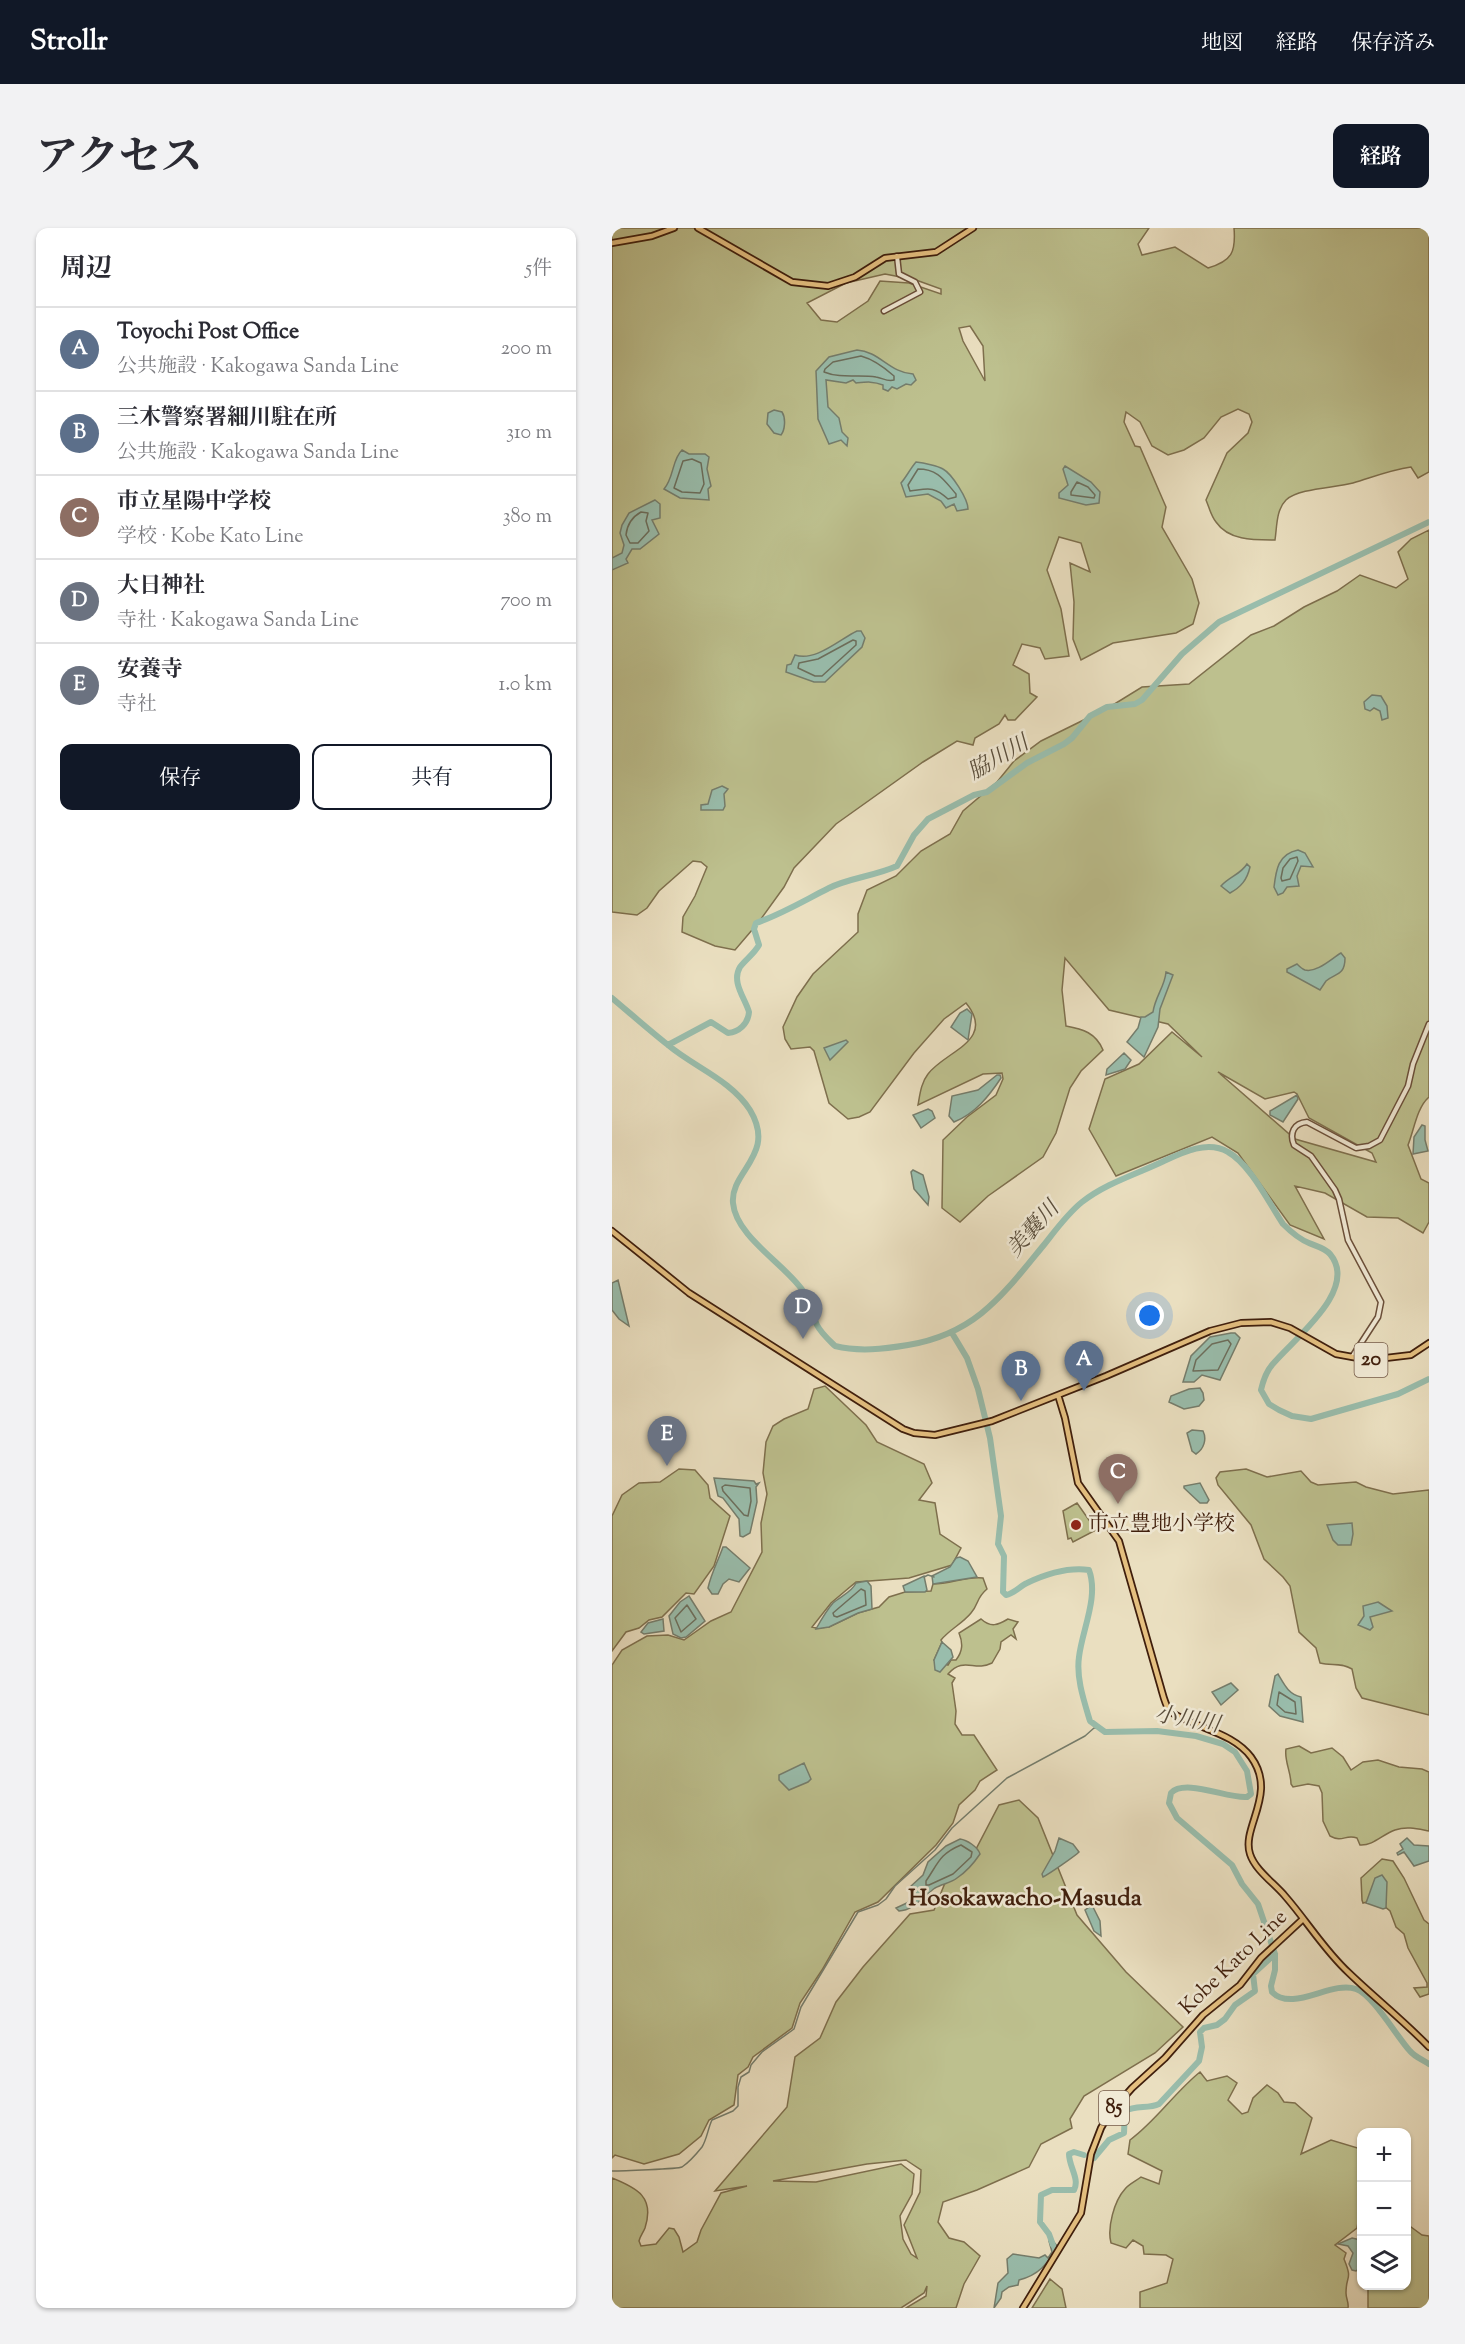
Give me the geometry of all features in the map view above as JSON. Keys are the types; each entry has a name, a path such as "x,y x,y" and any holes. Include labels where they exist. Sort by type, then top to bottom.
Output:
{"main road":[{"path":"612,243 652,236 674,228"},
{"path":"698,228 783,278 805,285 828,286 855,277 885,258 936,252 973,228"},
{"name":"20","path":"612,1231 689,1293 903,1429 914,1433 935,1435 992,1421 1106,1376 1210,1331 1241,1323 1271,1322 1290,1328 1336,1354 1369,1360 1410,1355 1429,1343"},
{"name":"Kobe Kato Line","path":"1023,2308 1081,2213 1091,2154 1109,2114 1131,2088 1165,2058 1203,2014 1240,1985 1270,1950 1303,1919 1254,1863 1250,1854 1251,1833 1261,1798 1258,1774 1251,1757 1228,1738 1169,1710 1119,1541 1085,1497 1078,1483 1058,1395"},
{"path":"1303,1919 1348,1972 1403,2020 1429,2047"}],"street":[{"path":"884,311 920,292 915,282 899,274 897,256"},
{"path":"1352,1358 1378,1317 1381,1302 1348,1240 1340,1199 1311,1156 1294,1145 1291,1134 1300,1123 1307,1122 1356,1148 1378,1142 1408,1086 1413,1064 1429,1024"}],"shaded area":[{"path":"612,228 1149,228 1138,244 1142,255 1175,247 1208,268 1227,259 1231,254 1234,228 1429,228 1429,472 1418,478 1411,467 1353,483 1299,493 1286,500 1280,509 1275,540 1243,538 1221,528 1213,517 1206,500 1227,453 1248,433 1252,422 1249,414 1238,409 1221,417 1204,438 1184,450 1168,455 1152,446 1140,422 1126,412 1124,422 1135,446 1140,447 1166,507 1162,527 1192,579 1199,603 1193,624 1176,633 1113,643 1081,660 1073,639 1074,602 1070,563 1090,572 1081,543 1059,537 1047,570 1061,609 1069,656 1045,659 1040,648 1022,644 1013,665 1029,674 1030,693 1037,697 1015,720 1008,720 1005,715 999,724 975,738 973,745 957,741 923,762 836,824 794,868 784,887 735,950 715,946 682,932 683,917 707,867 701,862 693,861 659,891 647,908 637,915 612,912","holes":["885,274 916,280 941,289 941,294 909,283 880,281 868,301 837,322 821,320 807,303 846,283","970,326 983,346 985,381 963,341 959,328"]},
{"path":"1429,530 1429,1097 1419,1113 1408,1145 1421,1179 1429,1183 1429,1222 1423,1233 1398,1218 1367,1217 1325,1193 1295,1186 1324,1239 1290,1225 1238,1153 1212,1137 1116,1176 1089,1129 1105,1079 1139,1064 1172,1032 1202,1057 1168,1024 1109,1010 1065,958 1062,990 1066,1026 1093,1036 1103,1050 1081,1071 1070,1088 1056,1133 1043,1157 988,1196 960,1222 942,1208 943,1140 967,1117 996,1095 1003,1079 1002,1073 983,1074 918,1105 922,1085 928,1074 972,1036 976,1027 974,1016 966,1003 944,1019 914,1053 870,1112 859,1117 848,1119 829,1103 814,1051 810,1047 791,1049 785,1039 783,1027 797,997 813,974 858,932 858,914 867,890 896,876 921,851 950,834 963,811 997,782 1014,761 1041,741 1108,708 1142,687 1189,684 1251,635 1274,626 1304,607 1337,591 1360,575 1396,588 1408,579 1398,552 1411,539","holes":["1218,1072 1265,1099 1294,1092 1309,1118 1372,1153 1376,1162 1295,1139"]},
{"path":"825,1386 866,1425 877,1442 924,1464 932,1483 919,1500 935,1503 940,1534 961,1548 952,1565 909,1578 856,1582 831,1603 812,1627 829,1627 858,1613 879,1607 889,1597 905,1592 931,1591 933,1584 983,1578 987,1589 971,1613 941,1640 934,1660 948,1665 951,1660 956,1660 962,1647 959,1633 981,1619 991,1625 1008,1619 1018,1622 1013,1629 1016,1639 1011,1635 1001,1642 1000,1649 992,1663 980,1666 959,1666 948,1674 955,1678 952,1683 956,1711 955,1724 962,1735 974,1735 997,1770 980,1781 975,1790 959,1805 953,1823 936,1845 878,1902 855,1912 800,2003 792,2028 753,2057 748,2067 738,2075 734,2105 709,2120 701,2136 679,2154 644,2164 615,2155 612,2158 612,1665 622,1650 647,1636 668,1635 684,1640 711,1621 731,1612 762,1552 761,1523 767,1494 763,1473 766,1442 773,1426 808,1409 814,1389"},
{"path":"679,1469 695,1470 708,1485 710,1498 730,1516 714,1566 694,1594 686,1593 662,1617 649,1620 639,1628 626,1632 612,1651 612,1516 622,1495 639,1483 660,1482"},
{"path":"1246,1469 1267,1477 1301,1471 1311,1482 1318,1485 1356,1482 1393,1494 1429,1490 1429,1715 1362,1698 1356,1688 1352,1669 1320,1663 1316,1648 1299,1632 1290,1586 1264,1559 1251,1525 1218,1485 1216,1478 1220,1472"},
{"path":"1077,1503 1096,1530 1073,1542 1071,1538 1068,1539 1063,1511"},
{"path":"1299,1746 1311,1753 1332,1748 1343,1757 1351,1770 1363,1762 1378,1760 1399,1767 1422,1769 1429,1772 1429,1831 1412,1828 1399,1829 1365,1845 1360,1845 1357,1838 1338,1839 1330,1836 1323,1821 1322,1793 1319,1786 1308,1784 1293,1787 1291,1784 1286,1749"},
{"path":"1019,1800 1038,1818 1077,1915 1126,1972 1183,2027 1155,2053 1084,2096 1070,2119 1072,2128 1041,2144 1029,2167 943,2202 938,2222 949,2238 964,2242 980,2256 964,2284 956,2308 906,2308 926,2296 927,2286 924,2293 901,2308 612,2308 612,2178 636,2190 646,2201 648,2209 645,2228 639,2241 641,2246 656,2244 669,2228 674,2229 679,2237 683,2252 697,2242 721,2193 747,2186 715,2191 787,2107 795,2057 820,2038 836,2002 863,1967 910,1914 934,1910 945,1883 976,1849 999,1805","holes":["906,2160 921,2170 920,2192 904,2225 917,2258 911,2254 903,2239 900,2216 912,2194 914,2174 901,2164 816,2182 773,2181 867,2164"]},
{"path":"1382,1859 1393,1861 1404,1878 1424,1920 1429,1924 1429,1994 1420,1997 1414,1988 1427,1987 1427,1983 1408,1948 1404,1934 1396,1927 1390,1911 1384,1906 1363,1903 1362,1900 1361,1878"},
{"path":"1200,2072 1207,2081 1227,2076 1237,2083 1228,2100 1242,2114 1248,2112 1253,2098 1267,2085 1278,2093 1284,2102 1295,2103 1312,2118 1301,2154 1331,2140 1357,2148 1357,2228 1335,2245 1346,2253 1344,2259 1349,2274 1346,2287 1348,2308 1140,2308 1140,2292 1167,2283 1173,2259 1166,2255 1144,2254 1143,2246 1133,2240 1126,2248 1111,2243 1111,2222 1121,2194 1128,2186 1141,2177 1159,2184 1162,2171 1128,2154 1130,2140"},
{"path":"1411,2227 1422,2235 1429,2236 1429,2308 1368,2308 1368,2290 1411,2290"},
{"path":"1050,2279 1062,2289 1066,2308 1032,2308"}],"water":[{"path":"857,350 872,354 905,373 913,374 916,380 911,385 906,384 897,389 892,387 888,391 883,389 883,385 876,383 826,380 828,407 839,418 842,432 848,438 847,446 841,440 829,444 818,419 816,371 829,357"},
{"path":"774,410 782,412 784,417 781,435 774,433 767,424 768,413"},
{"path":"682,450 689,454 705,454 709,457 707,469 711,486 708,489 709,500 680,498 664,489 670,480 676,458"},
{"path":"916,462 938,467 947,472 962,493 968,509 957,511 954,504 946,508 941,501 928,494 906,497 901,483"},
{"path":"1065,466 1091,482 1100,492 1099,503 1086,505 1059,498 1059,493 1068,485 1063,469"},
{"path":"655,500 660,504 660,518 652,520 659,534 640,549 632,549 626,559 628,563 612,570 612,558 622,553 624,545 620,533 629,513"},
{"path":"857,631 861,631 865,638 862,647 825,682 814,682 786,672 787,665 791,664 795,655 819,653"},
{"path":"1372,695 1381,696 1387,706 1388,718 1382,720 1380,711 1374,708 1370,711 1365,709 1364,702"},
{"path":"722,786 728,789 724,794 723,810 701,810 701,805 708,804 712,790"},
{"path":"1298,850 1305,853 1313,867 1301,866 1297,876 1299,886 1287,887 1283,893 1278,895 1274,887 1279,864 1286,855"},
{"path":"1247,864 1250,867 1243,883 1230,893 1221,886 1242,870"},
{"path":"1341,953 1345,958 1343,968 1326,981 1320,990 1287,972 1287,969 1297,964 1305,970 1314,969"},
{"path":"1166,972 1173,975 1160,1009 1158,1027 1144,1057 1127,1042 1138,1028 1141,1017 1153,1012"},
{"path":"967,1009 972,1014 968,1040 951,1027 960,1013"},
{"path":"846,1040 848,1042 830,1060 824,1048"},
{"path":"1124,1053 1131,1060 1125,1069 1106,1075 1107,1069"},
{"path":"997,1075 1001,1078 986,1098 969,1114 954,1122 949,1116 952,1096 978,1090"},
{"path":"1297,1095 1298,1099 1283,1122 1270,1115 1270,1111"},
{"path":"928,1109 932,1111 935,1118 921,1128 913,1115"},
{"path":"1422,1125 1425,1126 1428,1151 1413,1154 1414,1137"},
{"path":"913,1170 923,1175 929,1197 928,1205 914,1189 911,1172"},
{"path":"618,1280 629,1326 612,1310 612,1283"},
{"path":"1235,1333 1240,1338 1220,1380 1202,1375 1194,1382 1183,1382 1191,1356 1210,1337"},
{"path":"1200,1388 1204,1400 1199,1406 1184,1409 1169,1402 1171,1396 1189,1389"},
{"path":"1192,1430 1203,1431 1205,1437 1203,1447 1196,1454 1192,1451 1187,1433"},
{"path":"714,1478 759,1483 756,1487 757,1502 750,1533 743,1537 740,1536 739,1519 723,1498 718,1496"},
{"path":"1200,1483 1209,1500 1207,1503 1200,1503 1184,1488 1184,1486"},
{"path":"1352,1523 1351,1545 1338,1545 1333,1540 1327,1525"},
{"path":"723,1547 726,1547 750,1568 739,1582 729,1579 723,1584 718,1594 712,1594 708,1588"},
{"path":"960,1557 968,1561 977,1577 933,1584 932,1576 950,1567 956,1558"},
{"path":"924,1576 927,1590 925,1592 905,1592 903,1586"},
{"path":"867,1581 871,1586 872,1609 829,1627 816,1629 833,1603 856,1583"},
{"path":"689,1596 705,1621 686,1637 681,1638 673,1634 669,1616 680,1602"},
{"path":"1378,1602 1392,1611 1370,1617 1373,1627 1370,1630 1358,1625 1364,1616 1363,1606"},
{"path":"663,1619 664,1631 644,1634 641,1632 648,1623"},
{"path":"942,1642 951,1650 953,1657 940,1672 935,1670 934,1660"},
{"path":"1278,1674 1290,1691 1301,1697 1303,1722 1280,1716 1269,1706 1275,1676"},
{"path":"1231,1683 1238,1690 1221,1705 1212,1692"},
{"path":"804,1763 811,1779 789,1790 779,1780 779,1775"},
{"path":"1059,1838 1073,1844 1079,1852 1043,1877 1042,1874 1055,1851"},
{"path":"1407,1838 1414,1845 1429,1846 1429,1861 1414,1866 1404,1852 1398,1855 1397,1853 1403,1849 1400,1844"},
{"path":"960,1839 972,1844 979,1851 980,1854 972,1864 955,1880 935,1888 909,1909 899,1911 896,1908 909,1902 911,1886 923,1875 928,1862 946,1846"},
{"path":"1382,1875 1387,1882 1386,1908 1383,1909 1366,1903 1375,1878"},
{"path":"1092,1905 1100,1921 1101,1936 1094,1931 1085,1910"},
{"path":"1352,2238 1357,2239 1356,2271 1352,2270 1349,2264 1353,2253 1348,2246 1338,2244"},
{"path":"1052,2240 1058,2247 1046,2264 1032,2275 1019,2280 1018,2285 1002,2292 994,2308 998,2283 1008,2273 1007,2259 1013,2254 1039,2258 1045,2255 1048,2258 1052,2252 1049,2241"}],"waterway":[{"name":"脇川川","path":"668,1045 711,1022 728,1033 745,1024 749,1012 737,978 740,967 759,945 754,929 756,923 829,888 897,866 914,835 928,819 974,795 987,792 1027,763 1064,744 1090,716 1107,707 1135,704 1142,700 1182,654 1219,622 1429,522"},
{"name":"美嚢川","path":"612,998 678,1053 733,1090 750,1110 757,1126 758,1139 756,1151 734,1192 733,1203 736,1215 752,1239 803,1291 819,1328 835,1346 862,1349 890,1348 931,1340 952,1332 969,1322 1000,1296 1066,1217 1091,1195 1179,1154 1212,1147 1228,1152 1244,1165 1283,1224 1302,1239 1328,1252 1337,1268 1336,1283 1320,1314 1266,1374 1261,1390 1269,1404 1292,1416 1311,1419 1398,1394 1429,1379"},
{"name":"小川川","path":"952,1333 967,1358 978,1389 990,1438 1001,1516 998,1544 1004,1556 1003,1592 1006,1595 1009,1594 1027,1583 1057,1572 1089,1570 1092,1580 1091,1602 1078,1665 1081,1689 1090,1721 1105,1732 1157,1731 1196,1736 1223,1744 1235,1752 1247,1771 1251,1794 1247,1797 1186,1788 1171,1793 1169,1803 1177,1818 1232,1865 1242,1884 1258,1904 1275,1954 1272,1992 1281,1998 1290,1999 1346,1987 1356,1989 1370,1999 1412,2053 1429,2064"},
{"path":"924,1577 928,1575 934,1577"},
{"path":"612,2171 678,2168 687,2163 702,2147 712,2120 733,2111 738,2106 738,2087 741,2077 749,2072 751,2065 762,2052 794,2029 801,2007 858,1912 878,1905 886,1899 895,1886 935,1850 952,1828 1007,1778 1085,1736 1094,1728 1098,1728"},
{"path":"1094,2158 1109,2140 1124,2133 1125,2111 1159,2104 1199,2061 1202,2047 1200,2032 1204,2028 1217,2025 1225,2019 1235,2005 1255,1991 1253,1974 1275,1954"},
{"path":"1053,2245 1049,2234 1040,2222 1041,2195 1052,2190 1074,2190 1076,2182 1069,2154 1074,2152 1084,2155"}],"place":[{"name":"大日神社","path":"803,1339"},
{"name":"Toyochi Post Office","path":"1084,1391"},
{"name":"三木警察署細川駐在所","path":"1021,1401"},
{"name":"安養寺","path":"667,1466"},
{"name":"市立星陽中学校","path":"1118,1504"},
{"name":"市立豊地小学校","path":"1076,1525"}],"district":[{"name":"Hosokawacho-Masuda","path":"1025,1899"}]}
